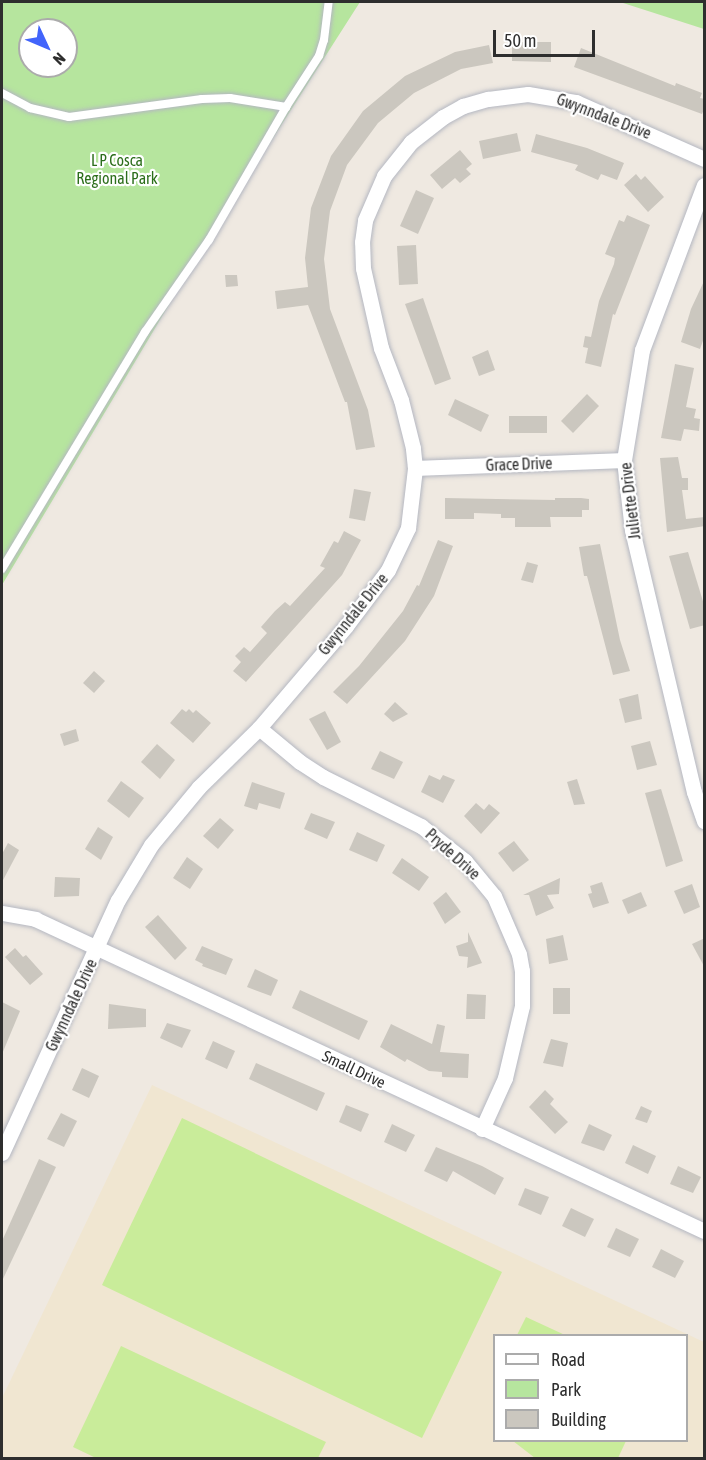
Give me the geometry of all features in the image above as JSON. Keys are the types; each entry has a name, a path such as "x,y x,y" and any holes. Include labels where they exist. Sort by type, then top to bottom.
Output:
{"street":[{"name":"Gwynndale Drive","path":"2,1153 118,900 151,845 200,787 259,728 346,626 388,570 408,528 415,468 409,430 381,348 363,268 362,242 365,220 384,176 411,142 443,117 463,106 528,94 576,102 705,159"},
{"name":"Juliette Drive","path":"705,185 679,247 642,350 624,460 632,530 694,792 705,821"},
{"name":"Grace Drive","path":"415,468 624,460"},
{"name":"Pryde Drive","path":"259,728 300,762 323,777 421,826 465,861 494,896 519,954 522,971 522,1006 505,1078 482,1129"},
{"name":"Small Drive","path":"2,913 34,919 705,1231"}],"lane":[{"path":"2,569 145,332 209,240 286,107 319,56 330,2"},
{"path":"2,93 30,108 69,117 202,99 230,98 286,107"}],"shaded area":[{"path":"152,1085 687,1334 493,1334 493,1442 688,1442 688,1335 704,1342 704,1458 2,1458 2,1398"}],"green space":[{"name":"L P Cosca Regional Park","path":"2,2 360,2 204,246 2,585"},
{"path":"620,2 704,2 704,29"},
{"path":"182,1118 502,1272 422,1438 102,1285"},
{"path":"526,1317 563,1334 518,1334"},
{"path":"121,1346 326,1442 318,1458 96,1458 73,1447"},
{"path":"514,1442 626,1442 618,1458 535,1458"}],"building":[{"path":"512,42 551,42 551,62 512,61"},
{"path":"489,45 493,63 461,69 414,93 378,123 347,165 330,211 324,259 330,309 368,410 375,447 356,450 347,402 345,402 308,305 277,309 275,291 308,287 305,258 311,208 331,156 363,111 405,76 455,52"},
{"path":"581,48 675,86 676,83 702,93 700,98 705,99 705,107 702,114 574,67"},
{"path":"517,133 521,151 483,159 479,141"},
{"path":"536,134 587,148 624,163 617,180 601,174 598,180 575,170 578,165 531,152"},
{"path":"460,150 472,164 466,169 471,174 460,183 455,178 442,189 430,175"},
{"path":"636,174 641,180 645,176 664,197 648,212 624,185"},
{"path":"416,190 434,198 418,234 400,226"},
{"path":"627,215 650,225 615,315 613,314 601,367 585,363 588,348 583,347 585,336 591,337 599,301 614,264 615,258 605,254 619,220 624,222"},
{"path":"416,245 418,284 399,285 397,246"},
{"path":"225,275 237,275 238,286 226,287"},
{"path":"705,279 705,335 700,349 681,342 691,309"},
{"path":"423,298 451,379 435,385 405,304"},
{"path":"488,350 495,370 479,376 472,357"},
{"path":"675,364 694,368 686,407 696,409 694,418 700,419 699,431 684,429 681,441 661,438"},
{"path":"587,394 599,406 573,433 561,421"},
{"path":"455,399 489,415 481,432 448,415"},
{"path":"509,416 547,416 547,433 509,433"},
{"path":"678,457 682,478 688,478 688,490 682,490 686,519 705,517 705,526 667,532 660,458"},
{"path":"354,489 371,492 365,521 349,518"},
{"path":"445,498 555,500 555,498 581,498 589,499 589,510 582,510 582,517 550,517 551,527 515,527 515,518 501,518 501,514 474,513 474,519 445,519"},
{"path":"344,531 361,540 342,575 246,682 233,671 241,662 235,656 244,647 250,652 267,633 261,627 275,611 285,602 290,606 325,568 320,566 334,541 338,543"},
{"path":"438,540 453,546 434,596 405,641 347,704 333,692 359,666 403,611 417,585 419,586"},
{"path":"600,544 620,640 630,671 613,675 587,576 584,576 579,547"},
{"path":"688,552 705,608 705,625 690,629 669,556"},
{"path":"527,562 538,565 533,583 521,580"},
{"path":"94,671 105,681 94,693 83,683"},
{"path":"638,694 642,719 625,723 619,699"},
{"path":"395,702 408,714 393,722 384,714"},
{"path":"182,709 186,712 189,709 193,713 196,710 211,723 193,743 170,723"},
{"path":"325,711 341,742 327,750 309,719"},
{"path":"76,729 79,741 64,746 60,734"},
{"path":"650,741 657,765 637,770 631,746"},
{"path":"157,744 175,760 160,779 141,762"},
{"path":"380,751 403,762 394,779 371,769"},
{"path":"429,775 440,780 443,775 455,780 443,803 421,792"},
{"path":"577,779 585,804 574,805 567,782"},
{"path":"121,781 144,798 129,818 107,801"},
{"path":"252,782 285,793 280,809 259,803 257,810 244,806"},
{"path":"661,789 683,861 666,867 645,793"},
{"path":"476,803 484,810 489,804 500,813 481,834 464,816"},
{"path":"311,813 335,822 327,839 304,829"},
{"path":"220,818 234,830 218,849 203,836"},
{"path":"98,827 113,837 101,860 85,849"},
{"path":"357,832 385,845 377,862 349,850"},
{"path":"514,841 529,860 513,872 498,853"},
{"path":"8,843 19,850 2,882 2,854"},
{"path":"187,857 203,869 190,889 173,878"},
{"path":"402,858 429,877 419,891 392,873"},
{"path":"55,877 80,878 79,896 54,897"},
{"path":"560,878 559,894 547,895 554,908 536,916 529,895 523,895"},
{"path":"602,882 609,903 593,908 588,894 592,893 590,886"},
{"path":"692,884 700,907 684,914 674,891"},
{"path":"446,892 461,912 445,924 433,903"},
{"path":"641,892 647,906 628,914 622,900"},
{"path":"158,915 187,948 175,960 145,927"},
{"path":"468,932 482,963 467,968 468,957 459,956 456,946 468,942"},
{"path":"563,935 568,960 549,964 546,939"},
{"path":"705,938 705,968 692,944"},
{"path":"202,946 233,959 226,975 202,966 203,964 195,960"},
{"path":"15,948 23,957 26,955 43,974 30,985 5,957"},
{"path":"255,969 278,980 271,996 247,987"},
{"path":"553,988 570,988 570,1014 553,1014"},
{"path":"300,990 368,1021 359,1040 292,1008"},
{"path":"467,994 486,995 485,1019 466,1019"},
{"path":"2,1002 20,1011 2,1054"},
{"path":"109,1004 146,1009 146,1027 108,1029"},
{"path":"167,1023 191,1030 182,1048 160,1038"},
{"path":"391,1024 432,1044 437,1024 445,1026 440,1052 469,1054 468,1078 442,1077 442,1072 429,1071 407,1059 405,1062 380,1047"},
{"path":"551,1039 568,1043 563,1067 543,1063"},
{"path":"213,1041 235,1051 227,1069 205,1059"},
{"path":"256,1063 325,1093 317,1111 249,1079"},
{"path":"82,1068 99,1076 89,1098 72,1090"},
{"path":"545,1090 554,1099 550,1104 568,1122 555,1134 529,1107"},
{"path":"346,1105 369,1114 361,1132 339,1122"},
{"path":"641,1106 652,1111 647,1123 635,1119"},
{"path":"61,1113 77,1121 64,1147 47,1139"},
{"path":"392,1124 415,1135 406,1152 384,1142"},
{"path":"589,1124 612,1135 604,1151 581,1143"},
{"path":"633,1145 656,1156 648,1174 625,1163"},
{"path":"436,1147 504,1178 495,1195 453,1171 447,1182 424,1171"},
{"path":"39,1159 56,1167 2,1281 2,1241"},
{"path":"678,1166 701,1177 693,1193 670,1184"},
{"path":"525,1188 549,1197 541,1215 518,1205"},
{"path":"571,1208 594,1219 585,1237 562,1226"},
{"path":"616,1228 639,1239 630,1257 607,1247"},
{"path":"661,1249 684,1261 675,1278 652,1267"}]}
